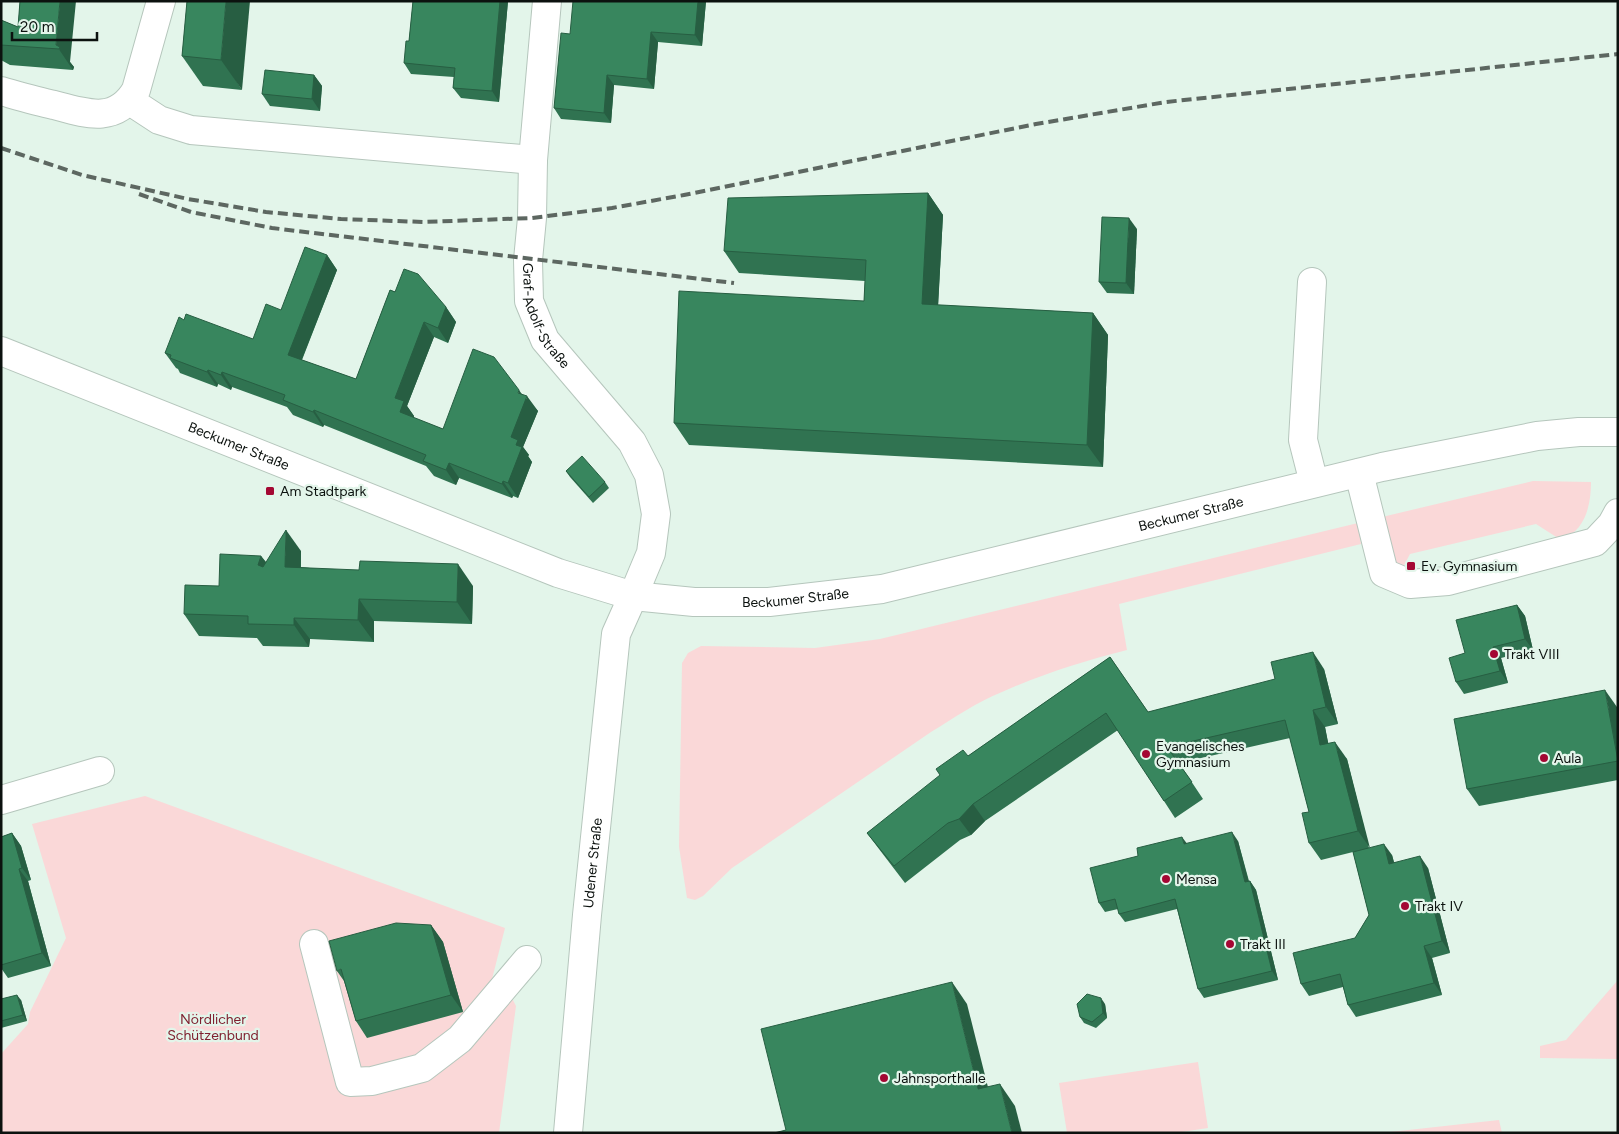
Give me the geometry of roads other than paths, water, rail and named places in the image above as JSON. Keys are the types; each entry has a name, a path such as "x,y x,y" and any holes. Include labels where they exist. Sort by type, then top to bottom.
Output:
{"main road":[{"path":"1,91 88,114 117,110 130,101 136,90 161,1"},
{"name":"Graf-Adolf-Straße","path":"547,1 533,160 532,218 528,260 529,301 545,340 632,442 649,475 656,514 651,553 633,596"},
{"path":"130,101 159,120 191,130 533,160"},
{"path":"1312,282 1303,440 1314,483"},
{"name":"Beckumer Straße","path":"1,351 540,566 633,596 694,602 769,602 882,589 1359,473 1537,436 1578,432 1618,432"},
{"path":"1359,473 1384,573 1410,584 1448,581 1595,542 1612,524 1618,512"},
{"name":"Udener Straße","path":"568,1133 587,915 616,634 633,596"},
{"path":"1,800 100,771"},
{"path":"314,944 350,1082 372,1081 422,1068 460,1039 527,960"}],"railway":[{"path":"1,148 82,175 188,199 266,212 341,219 423,222 532,218 612,208 684,195 1036,124 1166,102 1618,54"},
{"path":"139,194 191,212 272,228 734,283"}],"place":[{"name":"Am Stadtpark","path":"270,491"},
{"name":"Ev. Gymnasium","path":"1411,566"},
{"name":"Trakt VIII","path":"1494,654"},
{"name":"Evangelisches Gymnasium","path":"1146,754"},
{"name":"Aula","path":"1544,758"},
{"name":"Mensa","path":"1166,879"},
{"name":"Trakt IV","path":"1405,906"},
{"name":"Trakt III","path":"1230,944"},
{"name":"Jahnsporthalle","path":"884,1078"}],"park label":[{"name":"Nördlicher Schützenbund","path":"213,1028"}]}
